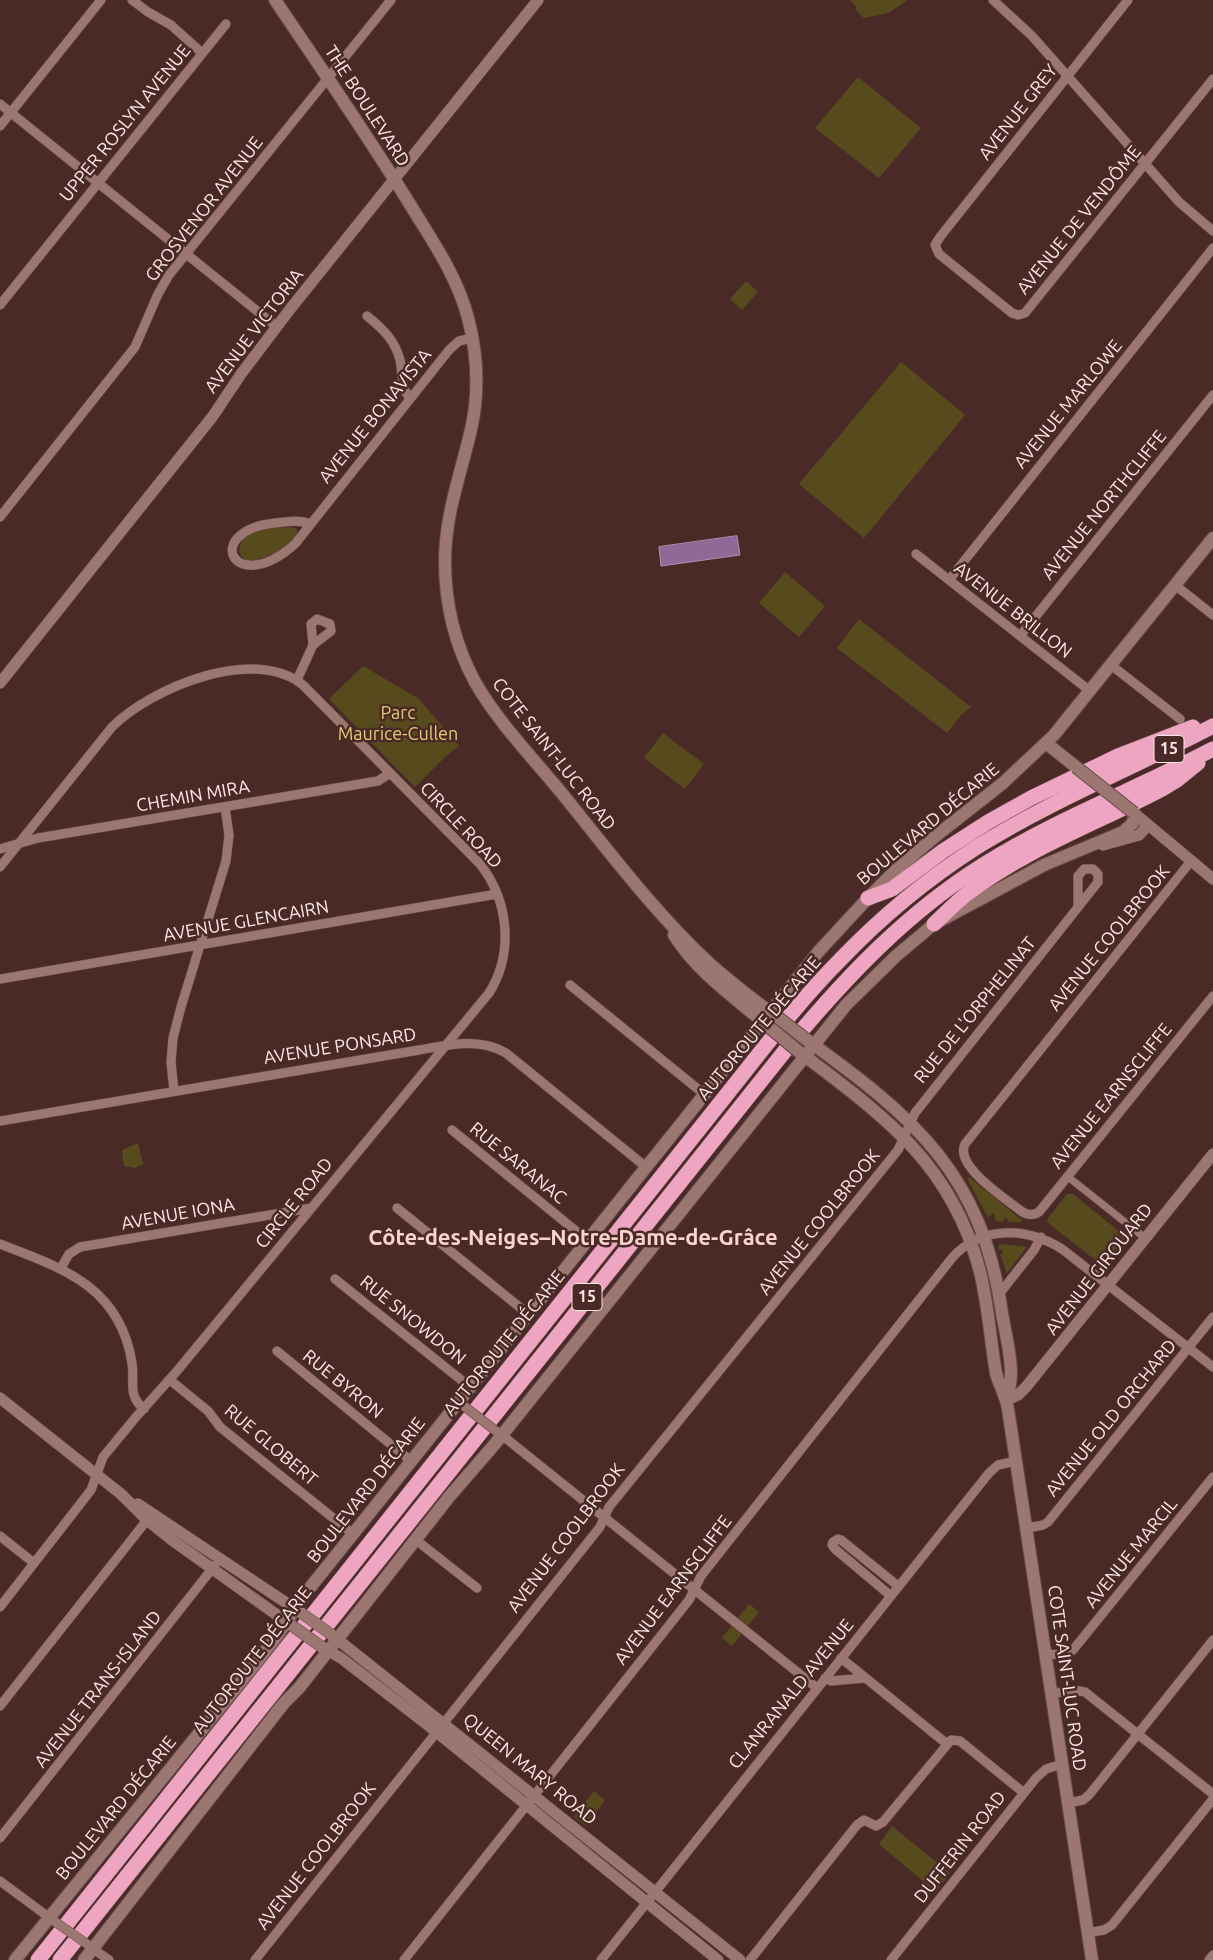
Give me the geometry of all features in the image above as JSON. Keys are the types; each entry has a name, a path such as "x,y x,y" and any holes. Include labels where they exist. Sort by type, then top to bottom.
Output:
{"highway":[{"path":"868,898 892,889 943,851 988,822 1031,798 1118,756 1213,719"},
{"name":"AUTOROUTE DÉCARIE","path":"38,1960 728,1093 793,1012 839,960 900,903 976,848 1047,808 1213,726"},
{"path":"934,924 966,894 1005,869 1177,780 1213,750"},
{"name":"AUTOROUTE DÉCARIE","path":"60,1960 792,1042 852,972 901,926 982,865 1044,830 1213,750"}],"main road":[{"name":"THE BOULEVARD","path":"275,0 427,232"},
{"name":"COTE SAINT-LUC ROAD","path":"427,232 454,279 466,309 476,373 474,411 450,512 445,546 446,591 456,635 476,682 498,715 656,908 689,957 722,988 769,1019 810,1042 887,1101 933,1146 965,1193 985,1236 994,1265 1000,1293 1011,1373 1007,1400"},
{"name":"BOULEVARD DÉCARIE","path":"15,1960 52,1919 289,1624 353,1534 411,1460 461,1403 470,1386 704,1094 769,1019 824,945 868,898 913,855 1003,783 1046,743 1213,538"},
{"path":"84,1960 90,1946 274,1717 325,1649 416,1540 810,1042 873,978 934,924 1044,865 1127,830 1133,823 1134,813 1046,743"},
{"name":"COTE SAINT-LUC ROAD","path":"769,1019 802,1054 880,1114 905,1138 940,1182 971,1242 984,1292 997,1376 1007,1400 1092,1960"}],"street":[{"path":"0,126 101,0"},
{"path":"132,0 171,25 202,53"},
{"name":"GROSVENOR AVENUE","path":"0,517 135,347 163,284 391,0"},
{"name":"AVENUE VICTORIA","path":"0,683 213,416 241,374 394,179 538,0"},
{"path":"993,0 1021,24 1184,206 1213,231"},
{"name":"AVENUE GREY","path":"936,245 940,237 1128,0"},
{"name":"UPPER ROSLYN AVENUE","path":"0,305 226,24"},
{"name":"AVENUE DE VENDÔME","path":"936,245 937,251 941,256 1012,313 1023,314 1029,310 1213,79"},
{"path":"0,104 277,328"},
{"name":"AVENUE MARLOWE","path":"949,580 1213,248"},
{"path":"367,316 384,331 394,346 400,360 404,389 410,398"},
{"name":"AVENUE BONAVISTA","path":"310,524 294,521 264,524 250,528 235,541 232,550 234,558 240,564 246,566 271,561 294,544 310,524 410,398 454,344 462,339 472,338"},
{"name":"AVENUE NORTHCLIFFE","path":"1020,636 1213,395"},
{"name":"AVENUE BRILLON","path":"916,554 1090,691"},
{"path":"1175,585 1213,615"},
{"path":"297,680 313,645"},
{"path":"1111,665 1180,719"},
{"name":"CIRCLE ROAD","path":"0,867 112,727 139,704 195,680 227,672 261,669 283,674 297,680 316,696 480,864 492,881 497,894 506,933 501,968 489,993 170,1380 103,1458 92,1490 0,1607"},
{"name":"CHEMIN MIRA","path":"0,849 19,843 378,781 390,773"},
{"path":"174,1091 171,1068 173,1038 227,855 229,835 226,807"},
{"path":"1134,813 1213,879"},
{"path":"1078,851 1136,836 1148,825"},
{"name":"AVENUE COOLBROOK","path":"1033,1214 1021,1211 979,1177 967,1163 963,1154 966,1144 1191,861"},
{"name":"AVENUE GLENCAIRN","path":"0,979 497,894"},
{"name":"RUE DE L'ORPHELINAT","path":"905,1138 914,1113 1078,907"},
{"path":"570,984 704,1094"},
{"name":"AVENUE EARNSCLIFFE","path":"1033,1214 1041,1210 1213,996"},
{"name":"AVENUE PONSARD","path":"0,1122 444,1046 475,1044 502,1051 646,1167"},
{"name":"RUE SARANAC","path":"452,1130 587,1240"},
{"name":"AVENUE COOLBROOK","path":"254,1960 600,1527 609,1507 898,1150 905,1138"},
{"name":"AVENUE GIROUARD","path":"1007,1400 1018,1395 1026,1387 1213,1154"},
{"path":"1067,1176 1145,1238"},
{"name":"AVENUE IONA","path":"61,1268 69,1254 80,1247 311,1208"},
{"path":"397,1208 528,1314"},
{"name":"AVENUE EARNSCLIFFE","path":"404,1960 690,1600 701,1576 952,1258 971,1242 985,1236 1014,1233 1041,1238 1062,1249 1213,1367"},
{"path":"1000,1293 1034,1250 1041,1238"},
{"path":"0,1244 61,1268 90,1287 113,1314 124,1334 130,1352 134,1399 144,1409"},
{"name":"RUE SNOWDON","path":"335,1279 470,1386"},
{"name":"AVENUE OLD ORCHARD","path":"1027,1528 1043,1525 1048,1522 1213,1316"},
{"name":"RUE BYRON","path":"277,1351 411,1460"},
{"name":"RUE GLOBERT","path":"170,1380 208,1411 220,1426 353,1534"},
{"path":"0,1398 150,1516 0,1706"},
{"path":"461,1403 817,1688"},
{"name":"CLANRANALD AVENUE","path":"601,1960 989,1473 998,1465 1017,1461"},
{"name":"AVENUE MARCIL","path":"1046,1654 1062,1655 1073,1650 1213,1477"},
{"name":"QUEEN MARY ROAD","path":"150,1516 298,1610 335,1637 740,1960"},
{"name":"QUEEN MARY ROAD","path":"150,1516 212,1569 325,1649 341,1658 436,1732 718,1960"},
{"path":"0,1536 34,1563"},
{"path":"891,1596 835,1549 832,1545 833,1542 838,1539 842,1540 898,1586"},
{"path":"416,1540 477,1588"},
{"name":"AVENUE TRANS-ISLAND","path":"0,1838 220,1559"},
{"path":"1068,1803 1086,1798 1213,1640"},
{"path":"841,1658 947,1744"},
{"path":"825,1678 831,1681 865,1678"},
{"path":"1051,1694 1073,1690 1082,1691 1213,1794"},
{"path":"750,1960 855,1828 864,1820 876,1826 883,1822 947,1744 954,1739 960,1741 1024,1793"},
{"name":"DUFFERIN ROAD","path":"891,1960 1043,1771 1062,1764"},
{"path":"1088,1933 1104,1930 1112,1925 1213,1799"},
{"path":"0,1881 109,1960"},
{"path":"1208,1960 1213,1954"}],"green space":[{"path":"850,0 908,0 888,13 864,18 855,9 857,7"},
{"path":"858,77 921,128 879,178 815,128"},
{"path":"746,281 758,292 742,310 730,299"},
{"path":"901,362 965,415 864,538 799,484"},
{"path":"290,527 297,529 297,533 287,545 275,553 253,560 245,560 241,555 239,550 243,540 254,532"},
{"path":"785,572 825,606 799,637 759,603"},
{"path":"859,619 971,707 961,715 947,733 837,648"},
{"name":"Parc Maurice-Cullen","path":"363,666 419,699 459,746 447,755 415,787 329,699"},
{"path":"663,733 704,764 685,789 644,758"},
{"path":"138,1143 143,1164 135,1168 124,1166 122,1150"},
{"path":"969,1177 1022,1220 1021,1222 1008,1222 1008,1219 1004,1218 1003,1222 995,1221 993,1213 988,1218 967,1178"},
{"path":"1067,1194 1073,1194 1127,1238 1127,1243 1119,1252 1116,1249 1112,1254 1115,1257 1110,1262 1106,1264 1099,1263 1047,1222 1048,1218"},
{"path":"1000,1244 1027,1247 1007,1273 1000,1254 1003,1253 1002,1249 999,1250 998,1246"},
{"path":"749,1604 759,1612 732,1646 722,1638"},
{"path":"594,1791 605,1800 586,1826 574,1817"},
{"path":"892,1826 950,1873 936,1892 879,1844"}],"shaded area":[{"path":"737,536 740,555 661,566 659,547"}],"district":[{"name":"Côte-des-Neiges–Notre-Dame-de-Grâce","path":"573,1238"}]}
